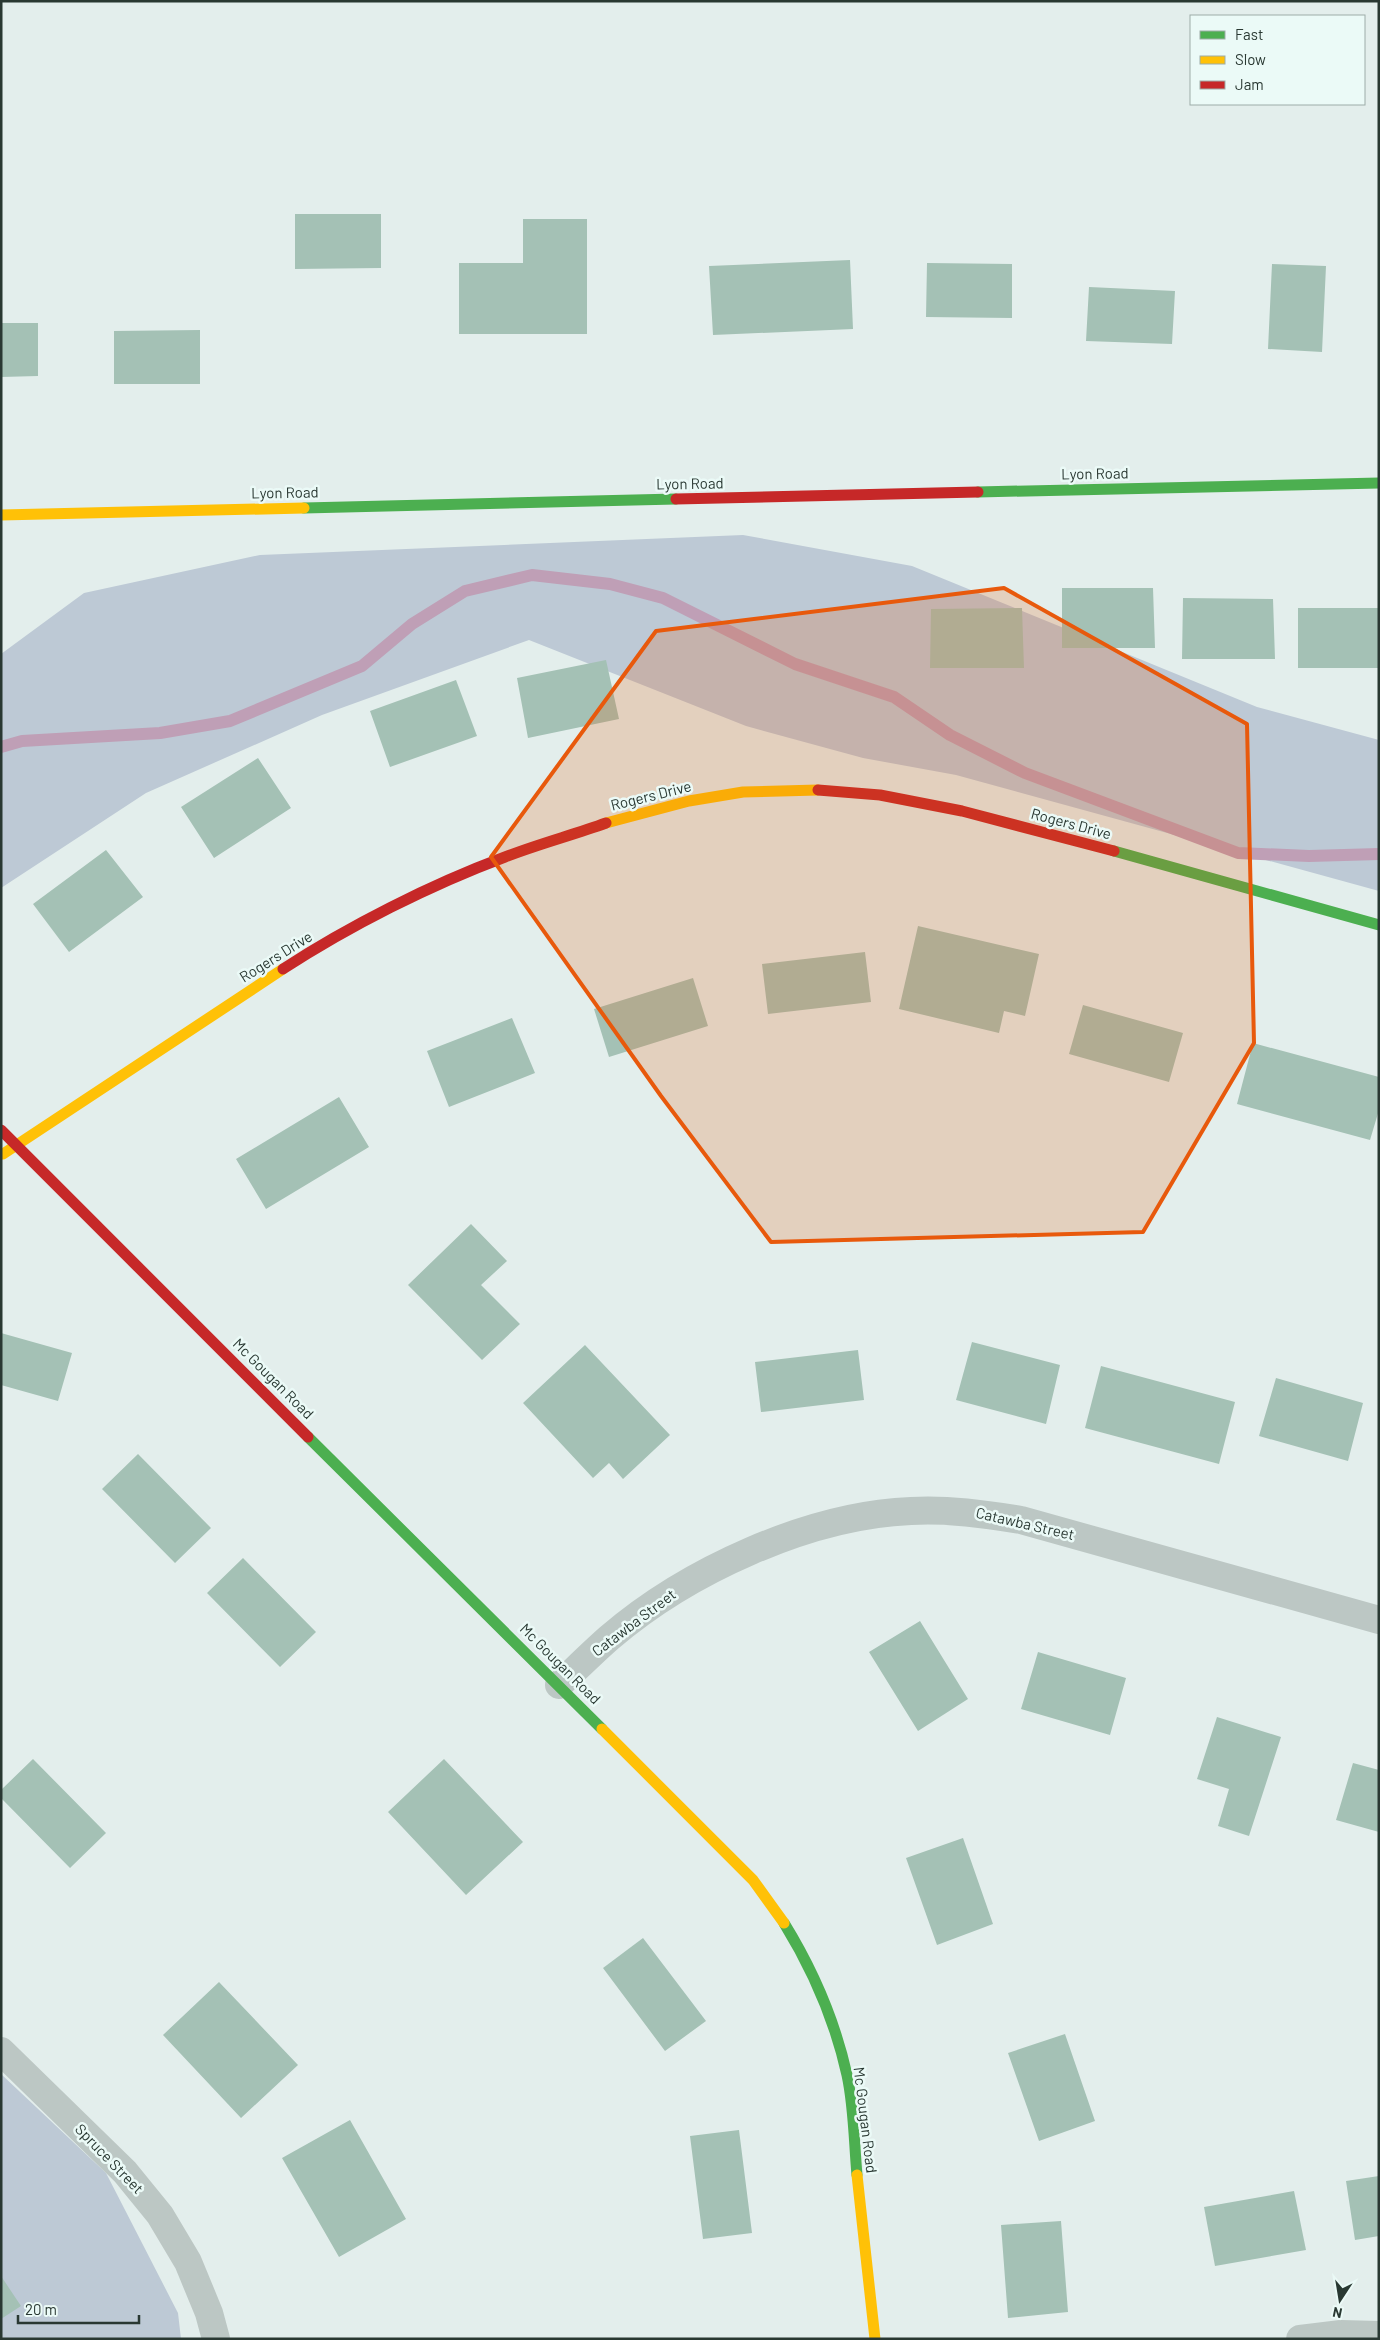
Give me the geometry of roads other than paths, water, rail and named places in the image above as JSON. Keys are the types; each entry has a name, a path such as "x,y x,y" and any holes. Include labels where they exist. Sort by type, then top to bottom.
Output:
{"street":[{"name":"Lyon Road","path":"1,515 1379,483"},
{"name":"Rogers Drive","path":"1,1154 305,955 402,902 504,857 634,814 689,801 743,792 826,790 880,795 962,811 1176,867 1379,925"},
{"name":"Mc Gougan Road","path":"1,1130 753,1880 785,1924 812,1972 833,2024 847,2077 875,2339"},
{"name":"Catawba Street","path":"559,1685 610,1637 670,1594 751,1550 802,1531 856,1517 911,1510 966,1511 1021,1520 1379,1620"},
{"name":"Spruce Street","path":"1,2051 125,2172 160,2215 188,2262 209,2313 216,2339"},
{"path":"1300,2339 1341,2334 1379,2335"}],"waterway":[{"path":"1,747 22,741 160,733 230,721 362,666 412,624 465,591 532,575 610,584 663,598 795,664 894,697 950,735 1025,773 1238,853 1309,856 1379,854"}]}
